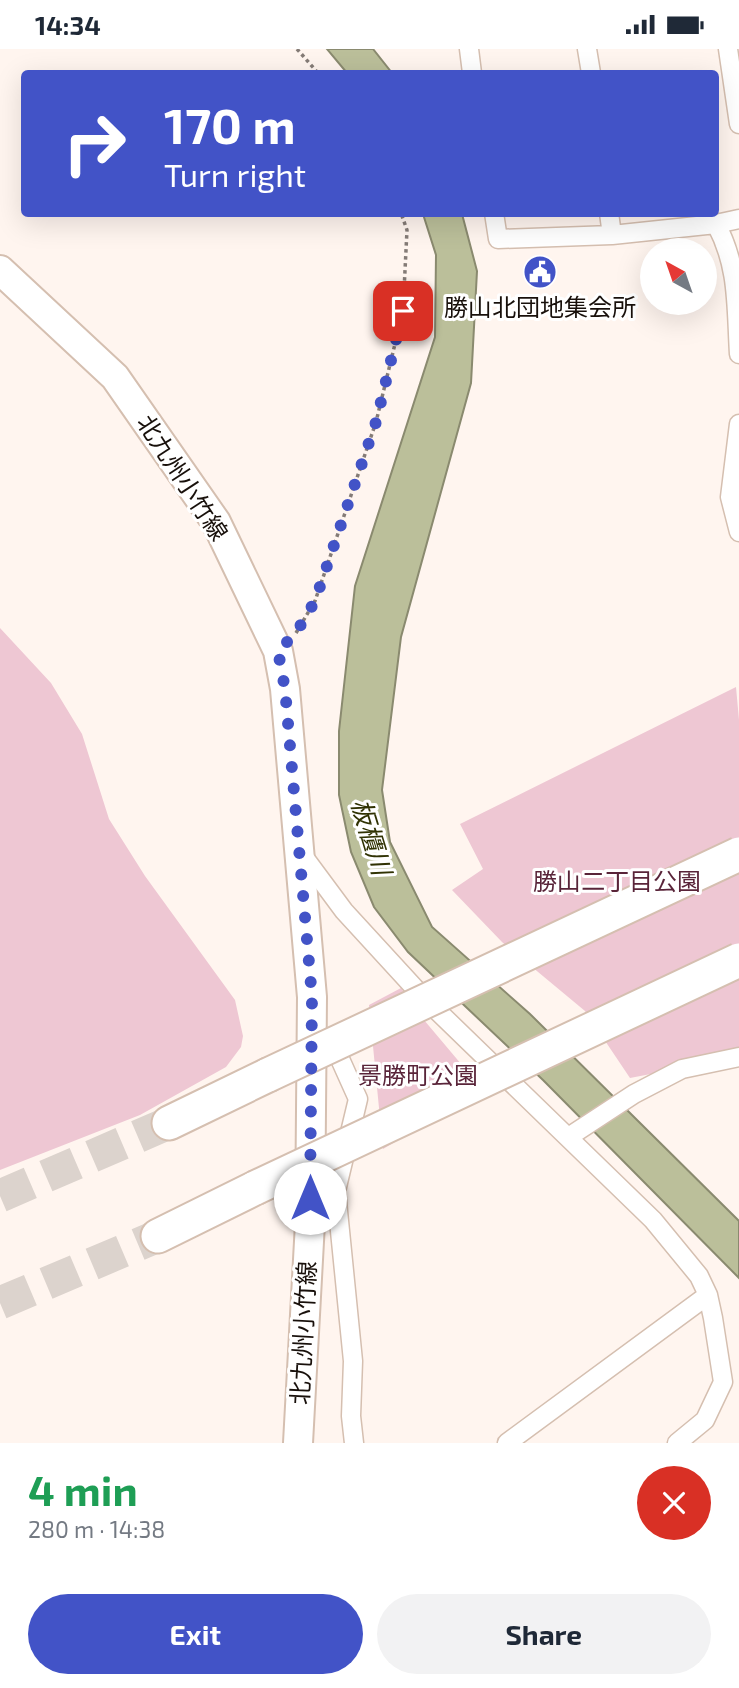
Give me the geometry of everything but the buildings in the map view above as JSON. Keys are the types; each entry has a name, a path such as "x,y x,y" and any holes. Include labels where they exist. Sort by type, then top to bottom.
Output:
{"highway":[{"path":"169,1123 739,854"},
{"path":"159,1236 739,960"}],"main road":[{"name":"北九州小竹線","path":"0,270 115,377 216,521 278,651 285,689 312,997 310,1223 298,1443"}],"street":[{"path":"469,49 472,70"},
{"path":"587,49 590,70"},
{"path":"729,49 739,124"},
{"path":"495,217 498,239 612,235 739,219"},
{"path":"610,217 612,235"},
{"path":"716,224 727,243 734,266 739,354"},
{"path":"739,425 730,497 739,533"},
{"path":"299,850 344,911 422,996 574,1133 653,1220 699,1276 708,1295 723,1382 705,1420 677,1443"},
{"path":"312,997 358,1099 336,1191 353,1361 351,1416 354,1443"},
{"path":"574,1133 635,1094 682,1069 739,1058"},
{"path":"507,1443 708,1295"}],"path":[{"path":"297,49 314,70"},
{"path":"278,651 296,633 315,601 376,422 403,311 407,230 402,217"}],"green space":[{"path":"0,628 51,683 82,734 109,819 145,876 235,1000 243,1036 241,1047 226,1067 140,1115 0,1170"},
{"name":"勝山二丁目公園","path":"736,687 739,720 739,1057 630,1078 585,1011 502,942 452,890 483,869 460,824"},
{"name":"景勝町公園","path":"401,988 424,1020 483,1090 383,1149 369,1005"}],"water":[{"path":"327,49 373,49 390,70 344,70"},
{"name":"板櫃川","path":"424,217 463,217 477,271 471,383 401,637 382,790 390,842 432,927 530,1014 739,1221 739,1278 543,1080 408,952 374,907 351,852 339,795 339,731 355,586 435,337 436,255"}],"tunnel":[{"path":"0,1196 169,1123"},
{"path":"0,1303 158,1236"}],"place":[{"name":"勝山北団地集会所","path":"540,272"}],"route":[{"path":"310,1198 312,997 285,689 278,651 296,633 315,601 376,422 403,311"}]}
